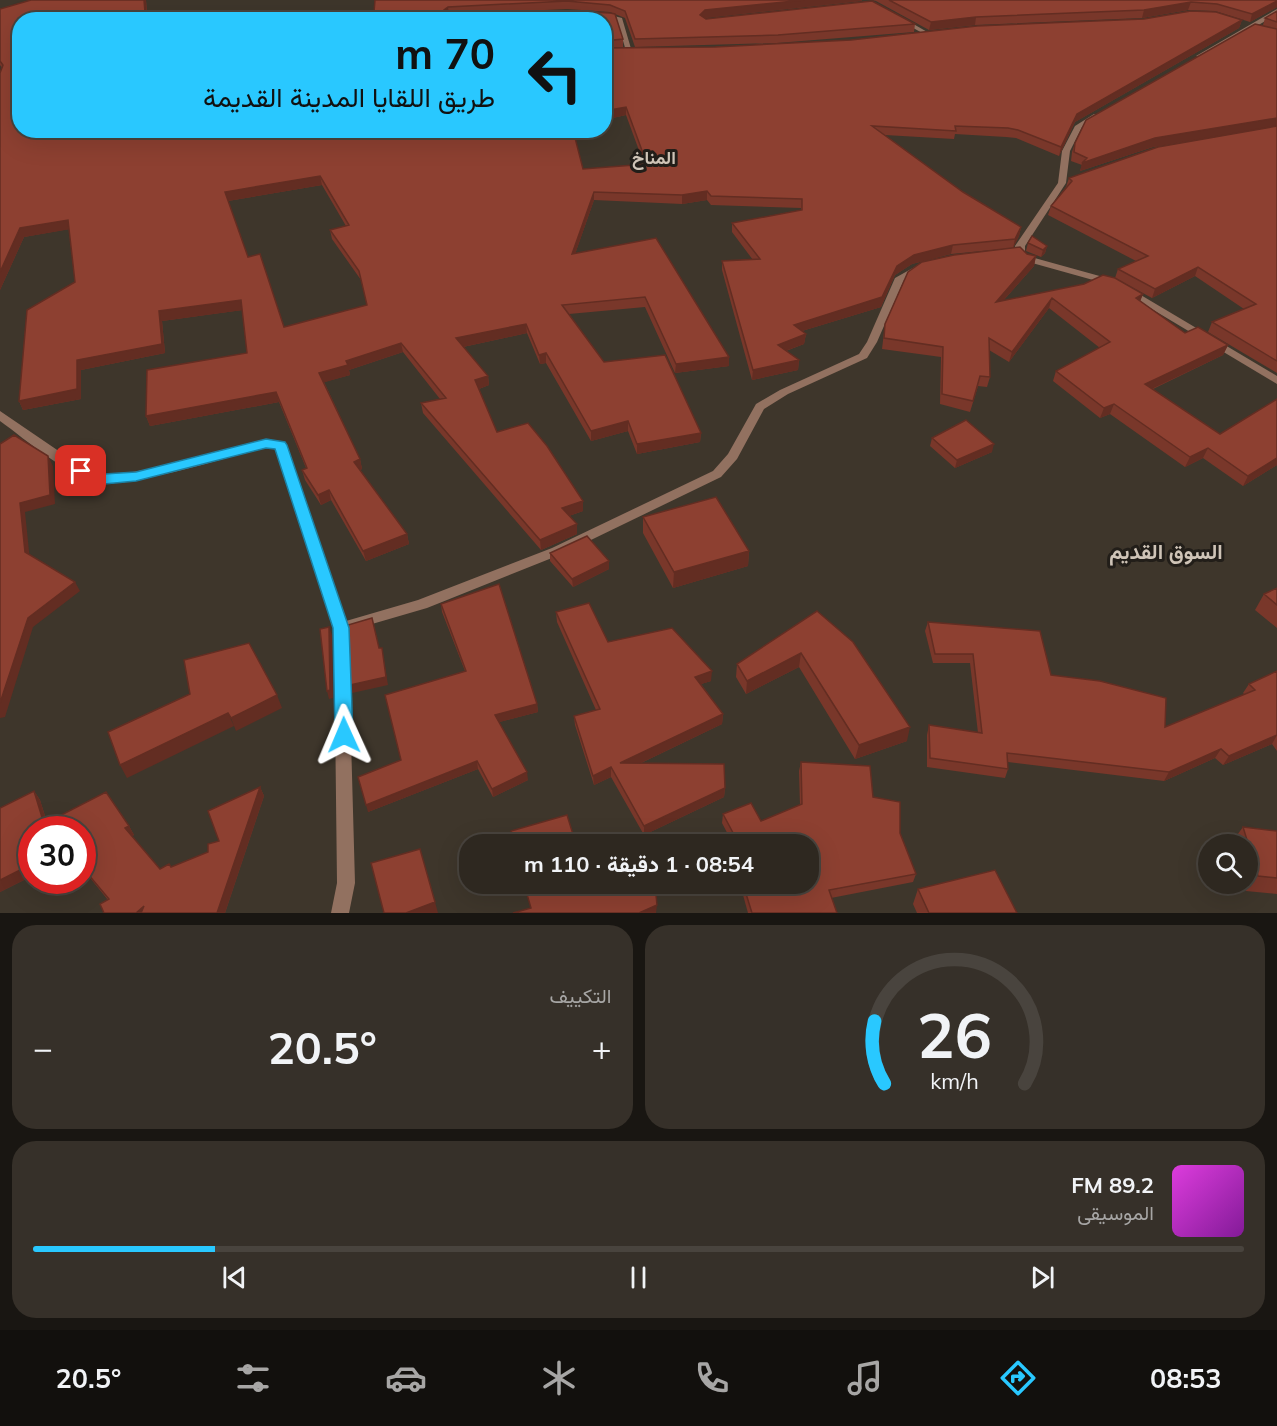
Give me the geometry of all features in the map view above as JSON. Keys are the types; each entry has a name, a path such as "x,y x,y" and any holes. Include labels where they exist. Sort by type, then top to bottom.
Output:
{"street":[{"path":"1193,60 1255,27 1277,11"},
{"path":"891,14 926,33"},
{"path":"612,17 620,19 630,51"},
{"path":"1241,23 1255,27"},
{"path":"915,35 936,33"},
{"path":"622,52 642,51"},
{"path":"1020,252 1020,246 1062,183 1066,151 1079,126 1107,110"},
{"path":"1062,183 1072,180"},
{"path":"998,254 1020,252 1028,259 1117,285 1141,297 1277,381"},
{"path":"341,628 422,604 557,551 717,474 733,456 760,407 784,392 863,356 872,342 900,278 916,268 928,265"},
{"path":"0,415 81,471 104,479 136,476 266,443 280,445 341,628 346,883 340,913"}],"building":[{"path":"31,0 144,0 145,12 12,12 12,138 575,138 583,169 647,164 626,107 612,110 612,48 715,47 851,40 977,26 1144,19 1191,11 1216,12 1242,20 1077,114 1061,147 1008,128 955,126 956,131 872,126 963,192 1021,227 1015,239 953,245 914,255 897,266 882,297 794,325 806,334 778,345 799,360 753,370 722,261 760,259 732,223 802,210 802,199 711,196 707,191 682,195 594,192 572,254 656,238 729,357 676,364 645,297 562,305 604,362 665,355 701,433 637,444 628,421 591,431 546,353 539,355 526,324 456,338 488,376 475,380 497,432 528,423 547,446 583,501 562,508 577,524 540,540 421,403 446,398 401,343 346,361 348,365 319,373 360,459 354,462 407,534 363,551 329,490 318,495 302,470 307,468 276,392 146,416 147,370 247,353 241,300 159,311 162,344 77,360 77,389 19,401 27,310 75,282 68,220 20,228 0,272 0,73 3,65 0,61 0,9","holes":["320,176 349,225 330,230 359,271 367,305 284,327 260,254 248,257 225,192"]},
{"path":"375,0 804,0 705,10 700,15 706,19 872,1 915,24 778,35 635,39 625,11 610,5 567,1 448,7 444,10 445,12 374,12"},
{"path":"889,0 1277,1 1252,14 1217,4 1191,2 1144,10 976,17 931,22"},
{"path":"1277,11 1277,22 1265,18"},
{"path":"612,13 615,14 623,39 612,40"},
{"path":"1255,24 1277,29 1277,118 1155,138 1082,163 1087,158 1074,152 1075,143 1086,120"},
{"path":"1277,126 1277,361 1212,322 1256,304 1198,267 1155,289 1118,269 1148,256 1051,206 1072,181 1069,178 1158,147"},
{"path":"1032,236 1047,246 1043,250 1028,243"},
{"path":"1020,247 1027,254 1036,256 996,302 1084,284 1103,275 1115,278 1143,294 1136,298 1185,333 1198,327 1228,345 1145,384 1220,434 1277,399 1277,458 1248,476 1208,448 1190,457 1114,404 1104,408 1056,371 1110,342 1052,298 1012,352 989,338 990,377 980,376 973,401 942,394 943,347 884,338 885,324 908,272 922,262 954,255"},
{"path":"966,420 994,444 957,460 932,438"},
{"path":"14,435 48,456 50,495 20,503 25,552 75,582 28,618 0,703 0,444"},
{"path":"716,497 749,551 674,572 643,517"},
{"path":"587,536 609,561 572,579 550,553"},
{"path":"499,584 537,704 495,715 527,772 492,789 477,761 366,805 358,777 401,760 385,695 466,671 441,604"},
{"path":"1277,588 1277,605 1264,594"},
{"path":"589,603 608,642 672,628 712,671 695,677 723,714 620,763 724,764 725,788 644,826 611,767 593,776 574,716 600,709 556,612"},
{"path":"817,611 853,642 910,727 859,745 801,653 747,681 737,664"},
{"path":"372,618 379,648 382,648 386,677 350,685 348,625"},
{"path":"928,622 1040,631 1051,675 1100,681 1166,698 1165,727 1255,690 1249,684 1277,671 1277,735 1229,756 1221,749 1169,772 1007,753 1008,769 930,758 929,725 982,733 973,654 935,654"},
{"path":"329,627 330,690 327,691 320,629"},
{"path":"249,643 277,695 231,718 228,713 120,765 108,732 190,694 184,660"},
{"path":"801,762 870,766 873,797 900,802 900,833 916,874 829,890 837,913 752,913 746,894 819,894 819,834 734,834 723,814 751,803 761,821 802,804"},
{"path":"260,787 217,913 141,913 144,906 136,913 104,913 100,904 109,899 96,884 96,816 60,816 106,792 129,826 125,828 160,869 208,852 208,844 219,841 208,811"},
{"path":"34,791 42,816 18,816 18,871 0,880 0,808"},
{"path":"567,815 573,834 512,834 511,831"},
{"path":"1243,827 1277,831 1277,878 1258,876 1258,834 1245,834"},
{"path":"420,849 435,902 406,913 384,913 371,863"},
{"path":"995,870 1017,913 929,913 918,889"},
{"path":"527,894 656,894 657,905 639,913 513,913 531,908"}],"district":[{"name":"المناخ","path":"654,157"},
{"name":"السوق القديم","path":"1166,551"}],"route":[{"path":"81,471 104,479 136,476 266,443 280,445 295,483 341,628 344,735"}]}
